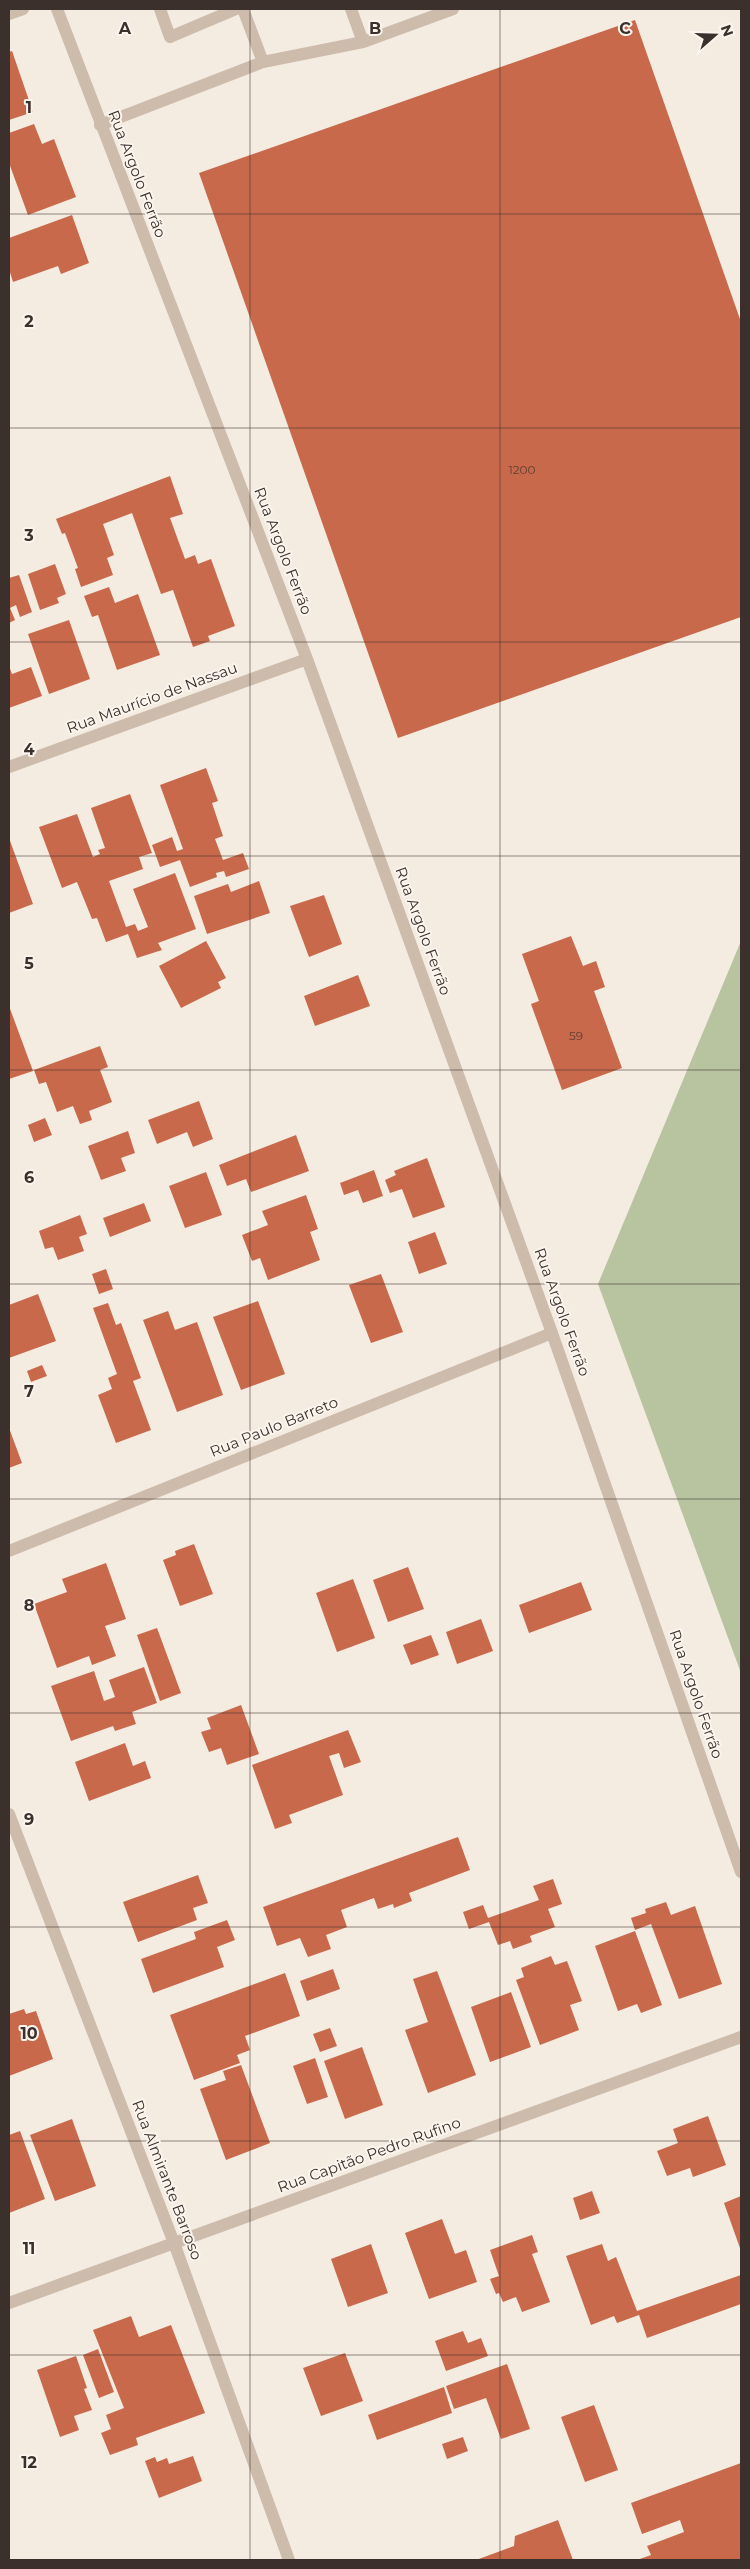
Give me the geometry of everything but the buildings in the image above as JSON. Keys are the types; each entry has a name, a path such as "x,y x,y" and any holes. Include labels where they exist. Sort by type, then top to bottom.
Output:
{"street":[{"path":"9,14 23,9"},
{"name":"Rua Argolo Ferrão","path":"57,9 100,126 307,658 552,1333 741,1872"},
{"path":"160,9 170,37 236,9"},
{"path":"243,9 263,62"},
{"path":"351,9 363,42"},
{"path":"100,126 263,62 363,42 453,9"},
{"name":"Rua Maurício de Nassau","path":"9,767 307,658"},
{"name":"Rua Paulo Barreto","path":"9,1551 552,1333"},
{"name":"Rua Almirante Barroso","path":"9,1814 174,2243 289,2560"},
{"name":"Rua Capitão Pedro Rufino","path":"9,2303 741,2037"}],"green space":[{"path":"741,941 741,1673 598,1284"}]}
